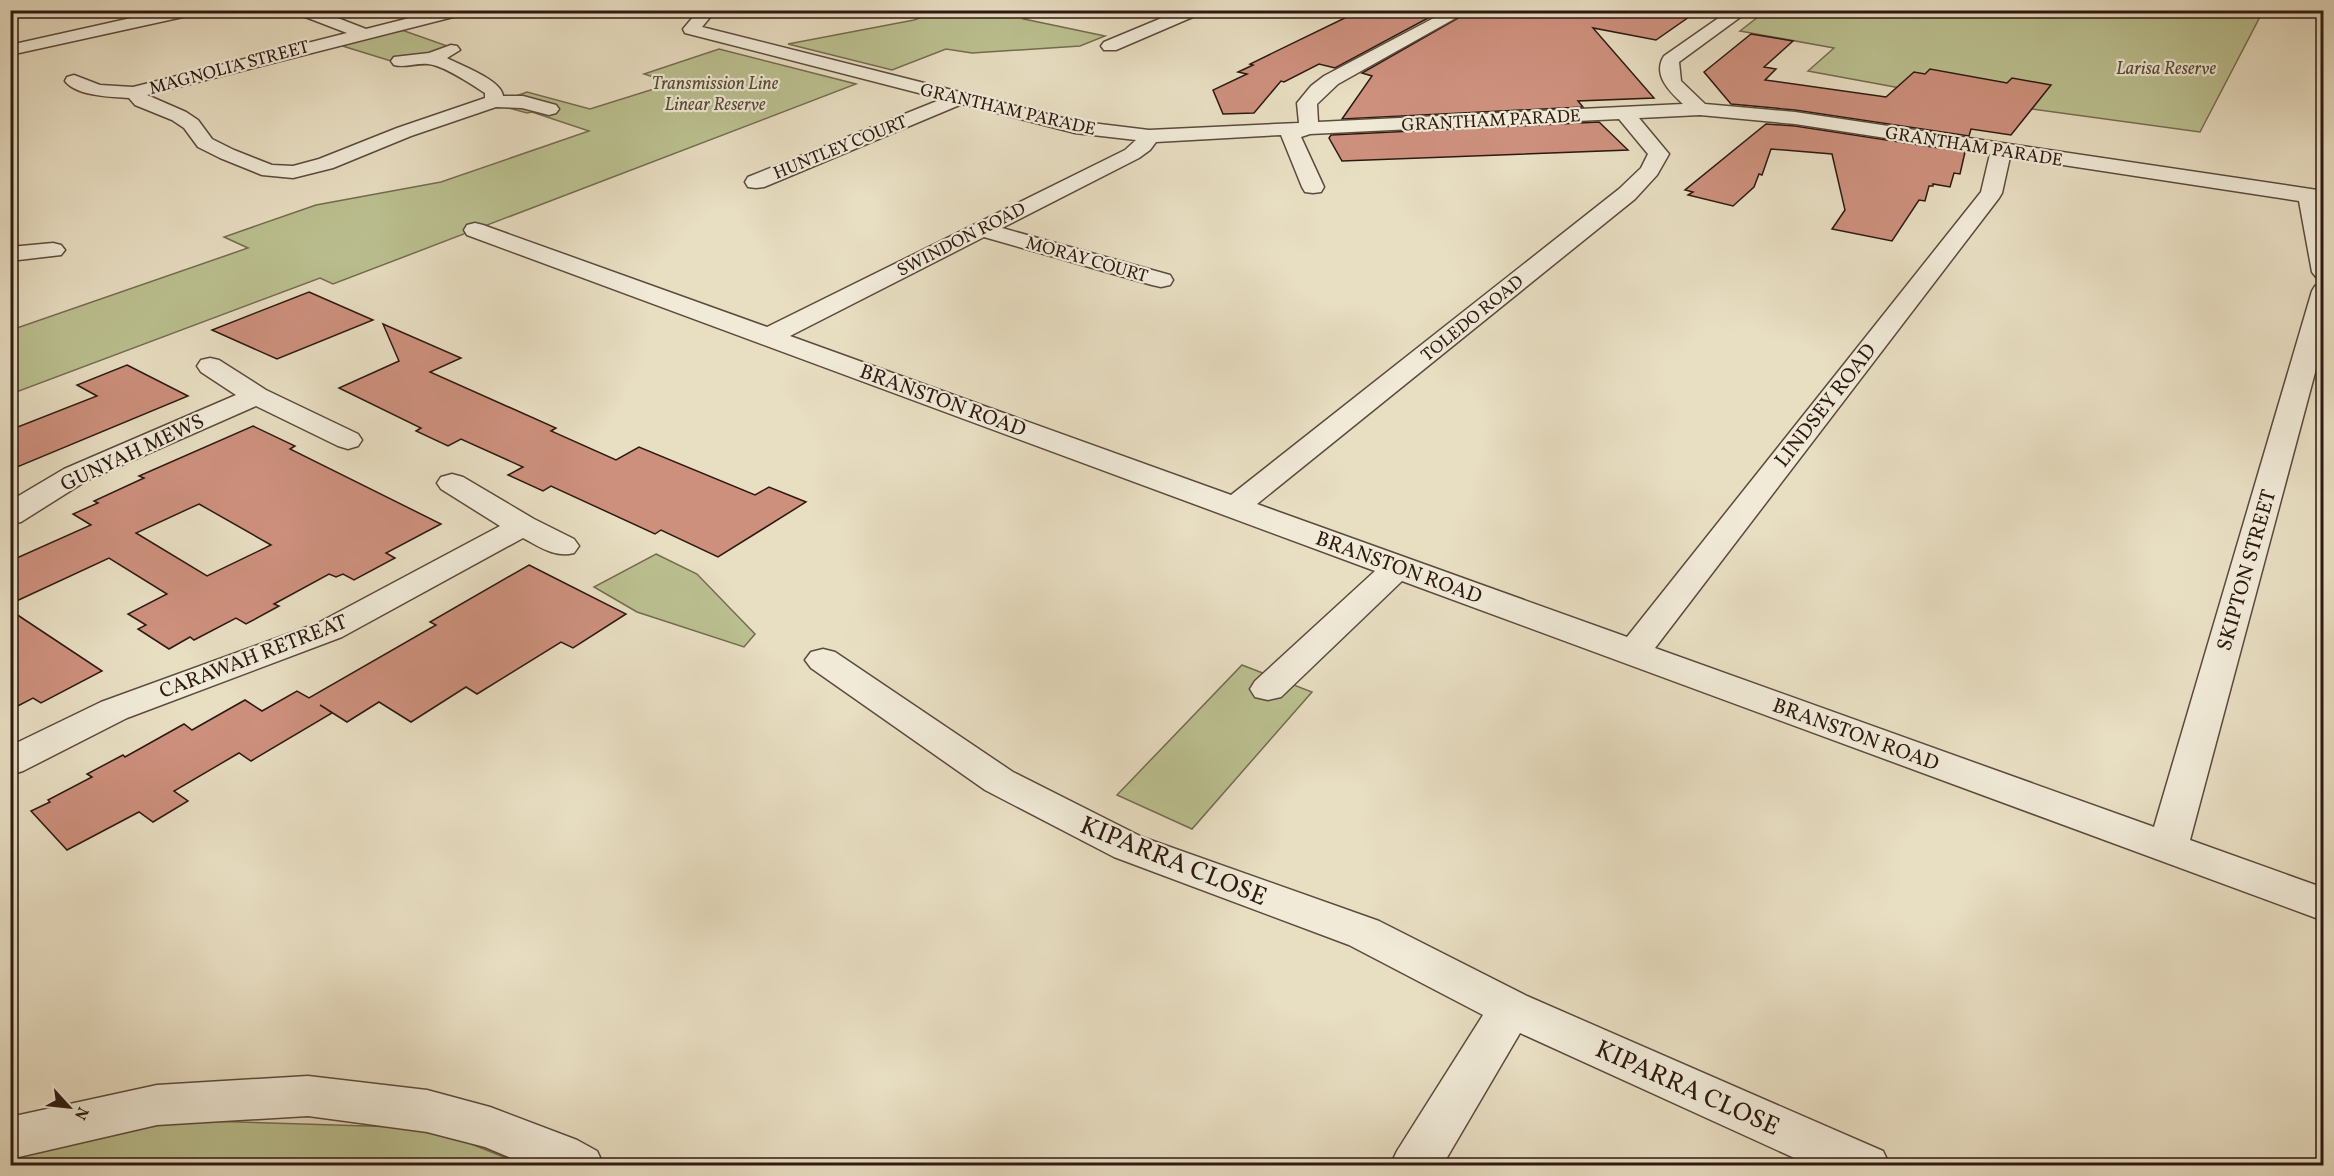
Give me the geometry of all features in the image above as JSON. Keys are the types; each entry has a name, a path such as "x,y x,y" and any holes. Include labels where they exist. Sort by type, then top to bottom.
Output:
{"street":[{"path":"10,50 192,10"},
{"path":"301,10 362,33"},
{"name":"MAGNOLIA STREET","path":"463,10 362,33 153,86 135,93 142,101 191,124 205,143 269,171 293,172 326,164 404,132 494,101"},
{"name":"GRANTHAM PARADE","path":"708,10 690,29 1075,127 1149,136 1700,109 1795,118 2316,197"},
{"path":"1110,46 1196,10"},
{"path":"1313,187 1290,134 1309,128 1307,104 1325,85 1462,10"},
{"path":"1700,109 1671,82 1667,71 1670,60 1742,10"},
{"path":"400,61 432,58 451,50"},
{"path":"432,58 474,78 494,91 494,101 523,102 549,109"},
{"path":"74,81 97,90 135,93"},
{"name":"HUNTLEY COURT","path":"756,182 958,99"},
{"name":"TOLEDO ROAD","path":"1235,507 1627,194 1650,171 1659,154 1625,114"},
{"name":"SWINDON ROAD","path":"768,337 1132,154 1143,146 1149,136"},
{"name":"LINDSEY ROAD","path":"1633,653 1972,215 1991,194 2001,150"},
{"path":"2316,197 2324,272"},
{"name":"MORAY COURT","path":"979,229 1161,280"},
{"name":"BRANSTON ROAD","path":"475,230 2324,905"},
{"path":"10,254 53,250"},
{"name":"SKIPTON STREET","path":"2168,848 2324,291"},
{"path":"210,366 256,396 348,440"},
{"name":"GUNYAH MEWS","path":"10,515 75,475 256,396"},
{"path":"452,483 563,546"},
{"name":"CARAWAH RETREAT","path":"10,762 114,710 330,630 523,525"},
{"path":"1268,689 1398,567"},
{"name":"KIPARRA CLOSE","path":"824,660 999,781 1128,847 1364,933 1511,1009 1865,1166"},
{"path":"1415,1166 1511,1009"},
{"path":"10,1138 157,1105 308,1096 427,1111 490,1128 560,1155 579,1166"}],"green space":[{"name":"Larisa Reserve","path":"1767,10 2176,10 2208,13 2209,11 2263,11 2200,132 1960,99 1808,71 1834,48 1740,31"},
{"name":"Transmission Line Linear Reserve","path":"939,11 1046,11 1024,19 1105,36 1080,46 972,53 946,49 892,70 788,44 914,20"},
{"path":"396,28 453,48 391,61 336,44"},
{"name":"Transmission Line Linear Reserve","path":"719,49 856,84 333,284 320,278 11,394 11,330 248,248 224,237 316,205 441,182 589,131 532,112 527,113 494,104 527,92 590,109 673,83 644,74"},
{"path":"656,554 697,574 755,634 744,647 637,612 594,587"},
{"path":"1242,665 1312,692 1192,829 1117,795"},
{"path":"175,1120 431,1128 524,1165 11,1166 10,1155"}],"building":[{"path":"1365,10 1443,10 1335,68 1319,64 1284,82 1281,81 1254,113 1223,114 1213,90 1247,74 1238,72 1253,65 1250,64"},
{"path":"1472,10 1699,10 1656,40 1593,28 1654,98 1578,101 1583,107 1342,119 1372,76 1362,73"},
{"path":"1751,34 1793,41 1764,67 1776,69 1765,80 1886,97 1914,72 1925,74 1930,69 2007,83 2012,78 2051,85 2011,135 1971,129 1969,136 1795,110 1731,104 1704,72"},
{"path":"1599,122 1628,150 1342,161 1329,138 1331,135"},
{"path":"1766,124 1795,126 1965,152 1960,174 1954,173 1950,187 1933,184 1929,186 1925,201 1919,200 1892,241 1832,229 1845,210 1832,154 1771,149 1762,175 1759,174 1754,187 1733,206 1688,195 1693,192 1685,190"},
{"path":"309,292 373,320 277,359 212,330"},
{"path":"383,324 461,358 430,372 556,428 551,431 616,460 639,447 755,495 769,487 806,502 718,557 661,530 655,534 551,486 543,491 508,475 523,467 461,439 448,446 416,431 421,428 339,388 399,361"},
{"path":"127,365 188,396 10,470 10,430 97,396 77,385"},
{"path":"253,426 295,446 290,449 441,524 386,553 395,558 354,580 343,574 336,577 329,574 274,604 279,606 246,624 236,618 194,640 190,637 169,649 138,629 146,625 128,614 167,594 109,558 10,604 10,561 91,525 73,514 98,503 94,501 144,478 139,476","holes":["199,504 271,545 207,576 136,533"]},
{"path":"529,565 626,614 573,648 561,642 477,694 466,687 411,722 379,702 347,722 320,705 332,713 251,761 239,753 174,791 188,801 153,822 139,812 67,850 31,811 92,777 87,774 123,755 125,757 184,724 192,730 245,700 262,711 297,691 309,698 436,625 430,622"},
{"path":"10,610 102,671 41,703 33,698 10,710"}]}
